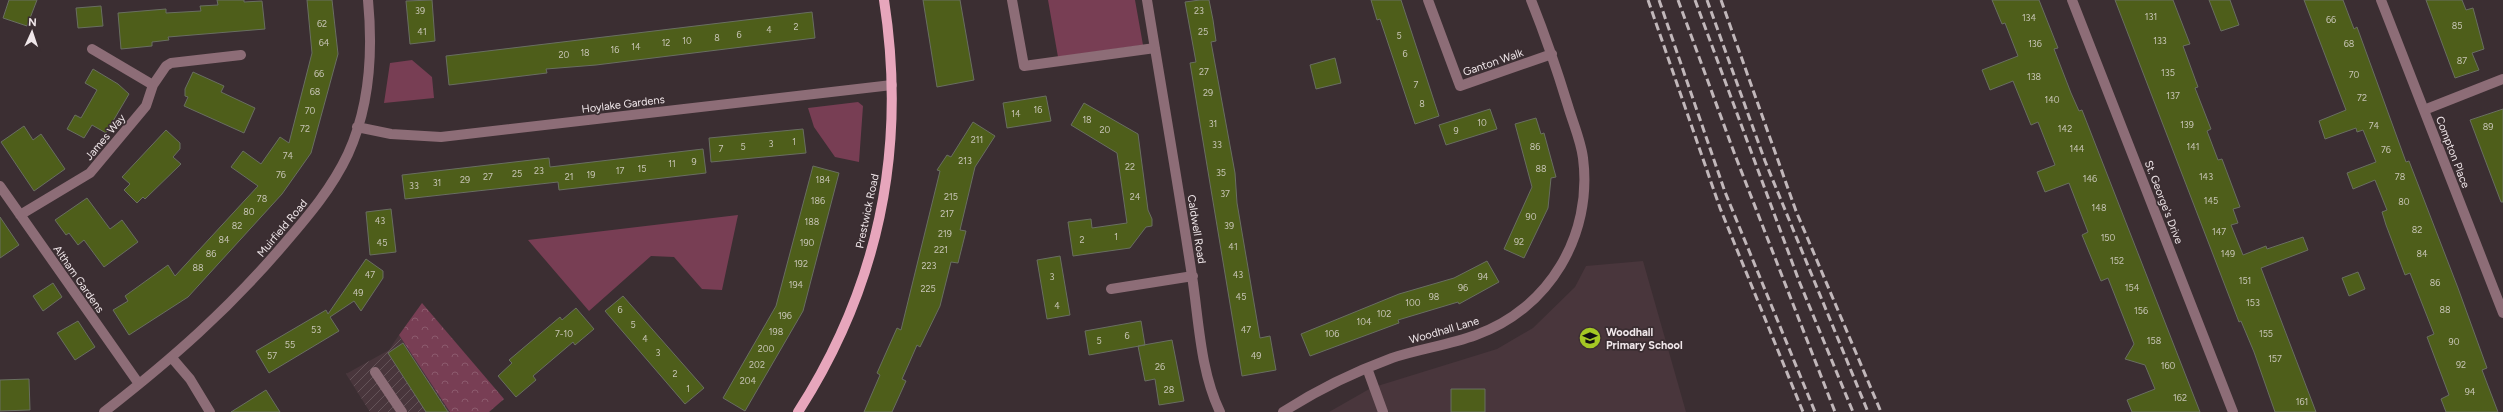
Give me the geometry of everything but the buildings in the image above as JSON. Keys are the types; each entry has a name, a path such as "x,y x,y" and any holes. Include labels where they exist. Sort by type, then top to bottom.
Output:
{"main road":[{"name":"Prestwick Road","path":"798,412 828,361 847,319 873,248 889,166 892,85 884,0"}],"street":[{"name":"Muirfield Road","path":"104,412 172,358 217,318 268,263 327,192 348,154 366,96 370,67 371,40 368,0"},
{"path":"1012,0 1024,66 1155,48"},
{"name":"Caldwell Road","path":"1147,0 1192,276 1204,364 1209,385 1220,412"},
{"name":"Ganton Walk","path":"1428,0 1460,86 1552,54"},
{"name":"Woodhall Lane","path":"1283,412 1338,381 1367,368 1422,349 1476,335 1498,325 1523,310 1557,274 1575,238 1584,194 1583,158 1552,54 1532,0"},
{"name":"St. George's Drive","path":"2072,0 2233,412"},
{"name":"Compton Place","path":"2381,0 2503,313"},
{"path":"92,49 153,85"},
{"name":"James Way","path":"20,215 90,173 146,106 153,85 166,66 172,63 241,55"},
{"path":"2424,110 2503,79"},
{"name":"Hoylake Gardens","path":"357,127 391,134 441,137 892,85"},
{"name":"Altham Gardens","path":"0,186 139,384"},
{"path":"1111,289 1192,276"},
{"path":"172,358 190,379 210,412"},
{"path":"1367,368 1383,412"},
{"path":"375,372 402,412"}],"shaded area":[{"name":"Woodhall Primary School","path":"1643,261 1686,412 1329,412 1371,388 1497,349 1533,328 1575,287 1586,266"},
{"path":"399,335 450,412 370,412 346,374 389,350"}],"green space":[{"path":"1048,0 1135,0 1143,45 1058,57"},
{"path":"412,60 432,77 434,98 384,103 390,63"},
{"path":"858,102 863,106 859,162 835,157 814,127 808,108"},
{"path":"738,215 722,290 702,289 674,257 651,256 589,311 528,240"},
{"path":"422,303 504,399 489,412 450,412 399,335"}],"railway":[{"path":"1648,0 1720,208 1803,412"},
{"path":"1659,0 1725,192 1815,412"},
{"path":"1678,0 1735,155 1835,412"},
{"path":"1695,0 1799,281 1853,412"},
{"path":"1707,0 1765,161 1868,412"},
{"path":"1721,0 1796,211 1881,412"}],"place":[{"name":"Woodhall Primary School","path":"1590,338"}]}
